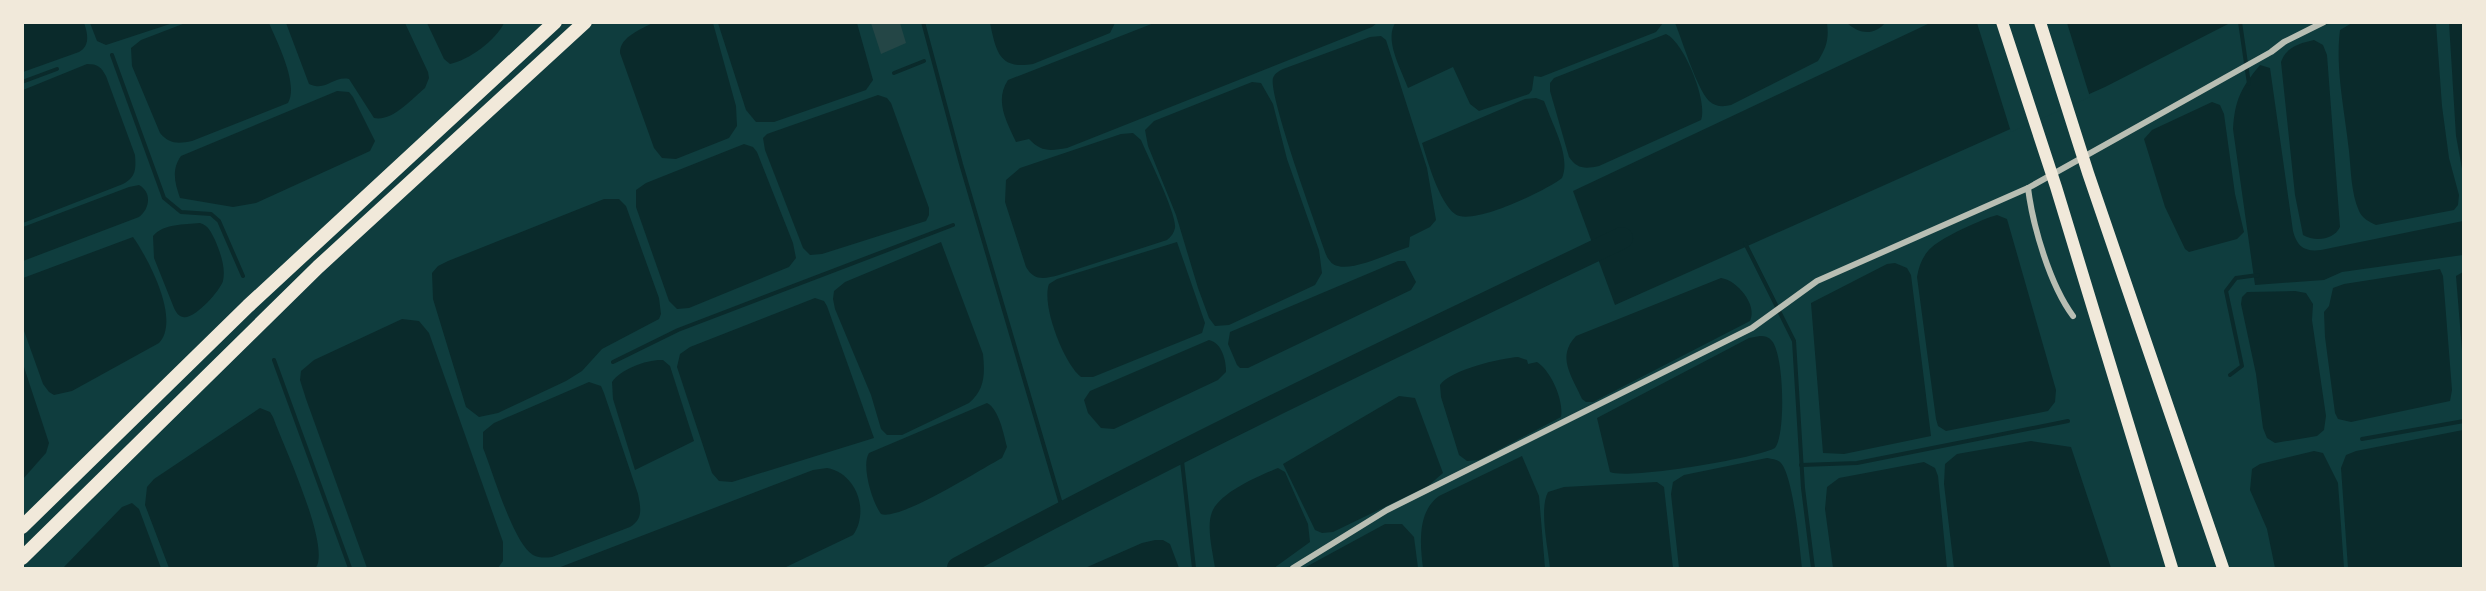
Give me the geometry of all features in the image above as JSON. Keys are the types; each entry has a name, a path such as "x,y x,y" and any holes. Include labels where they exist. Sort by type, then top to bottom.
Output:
{"highway":[{"path":"22,527 248,306 555,22"},
{"path":"22,558 318,267 585,22"},
{"path":"2002,22 2056,187 2172,568"},
{"path":"2040,22 2088,173 2223,568"}],"street":[{"path":"1293,568 1387,510 1752,328 1817,281 2028,188 2271,52 2284,42 2324,22"},
{"path":"2028,188 2031,212 2060,298 2073,316"}],"shaded area":[{"path":"90,22 173,23 106,45 97,41"},
{"path":"188,22 269,23 289,74 291,95 288,103 192,141 174,142 163,137 132,66 131,48 141,40"},
{"path":"654,22 713,23 736,106 737,126 729,138 676,159 662,158 654,148 620,53 623,42 627,38"},
{"path":"990,22 1115,23 1110,33 1033,64 1022,65 1006,61 1001,56 994,42"},
{"path":"1396,22 1663,23 1656,32 1541,77 1534,76 1532,90 1529,94 1479,111 1470,104 1453,67 1408,88 1393,46 1393,29"},
{"path":"22,23 84,23 87,35 85,46 79,52 23,72"},
{"path":"286,23 405,23 428,72 429,78 425,88 395,113 388,117 374,118 349,79 320,86 309,84"},
{"path":"427,23 504,23 495,36 481,48 450,64 444,59"},
{"path":"718,23 857,23 873,80 866,90 774,122 756,122 746,110"},
{"path":"871,23 900,23 906,43 881,54"},
{"path":"1154,23 1377,23 1372,27 1067,148 1046,150 1029,139 1016,142 1002,104 1004,88 1008,80"},
{"path":"1675,23 1827,23 1827,38 1818,61 1731,105 1720,106 1709,101 1699,86"},
{"path":"1847,23 1885,23 1876,30 1866,32"},
{"path":"1930,23 2230,23 2105,87 1615,305 1573,191"},
{"path":"2352,23 2436,23 2442,106 2449,158 2459,195 2458,205 2454,210 2376,225 2366,220 2360,213 2354,197 2339,60 2340,30"},
{"path":"2449,23 2463,23 2463,174 2456,136"},
{"path":"1666,34 1680,48 1693,73 1701,100 1701,120 1599,166 1585,168 1575,164 1569,157 1550,91 1550,83 1554,78"},
{"path":"1381,36 1386,40 1427,168 1436,220 1430,227 1410,237 1409,247 1363,264 1338,266 1327,257 1278,109 1273,78 1283,69 1370,37"},
{"path":"2314,40 2323,45 2327,55 2340,227 2333,235 2324,239 2313,239 2303,235 2295,195 2281,62 2290,49"},
{"path":"87,64 99,67 106,76 135,155 134,172 123,184 23,223 23,90"},
{"path":"2260,65 2270,68 2293,231 2299,245 2310,250 2321,250 2463,221 2463,255 2342,272 2324,280 2255,285 2233,129 2240,94"},
{"path":"1252,82 1261,83 1273,104 1287,159 1319,250 1322,273 1315,285 1229,325 1215,326 1209,318 1198,288 1176,215 1148,146 1145,130 1154,121"},
{"path":"337,91 349,92 353,97 375,141 370,151 256,203 233,207 180,198 175,182 175,171 181,156"},
{"path":"878,95 887,98 891,103 929,208 929,215 926,221 822,254 810,255 803,248 765,150 763,138 767,134"},
{"path":"1536,98 1544,101 1563,151 1562,178 1541,191 1492,211 1477,216 1464,217 1455,214 1439,191 1422,143 1525,99"},
{"path":"2212,102 2220,105 2224,114 2235,194 2244,232 2237,239 2189,252 2185,249 2165,207 2144,139 2152,130"},
{"path":"1133,133 1141,140 1172,211 1175,228 1172,235 1167,240 1059,275 1044,278 1032,275 1026,267 1005,202 1006,180 1020,168 1121,134"},
{"path":"744,144 753,147 757,152 793,243 796,258 789,267 689,308 677,309 669,301 636,207 636,190 646,183"},
{"path":"139,185 146,192 148,201 143,214 139,217 23,261 23,227"},
{"path":"604,199 619,199 626,206 659,298 661,314 659,319 602,349 582,371 566,381 498,413 479,417 466,407 433,299 432,273 438,266 448,261"},
{"path":"1997,215 2007,219 2056,390 2055,402 2048,411 1946,431 1938,426 1936,419 1917,277 1920,264 1929,250 1937,243 1982,220"},
{"path":"200,223 206,226 217,245 224,276 221,286 200,310 188,317 183,317 178,315 174,308 154,258 153,236 168,227"},
{"path":"133,237 160,289 166,320 165,333 159,343 72,391 54,395 43,384 23,328 23,278"},
{"path":"941,242 983,354 983,381 978,393 969,403 902,435 887,435 881,429 871,395 835,309 834,291 845,282"},
{"path":"1177,242 1205,323 1202,333 1093,377 1081,377 1068,360 1056,334 1048,306 1049,284 1057,279"},
{"path":"1398,261 1405,261 1416,282 1411,290 1248,368 1240,368 1237,365 1228,344 1230,332"},
{"path":"1895,263 1907,268 1911,275 1931,436 1844,454 1823,453 1811,303 1887,264"},
{"path":"2440,269 2443,276 2452,390 2450,401 2351,422 2338,419 2335,413 2325,337 2324,312 2329,306 2333,288 2344,284"},
{"path":"2463,272 2463,363 2456,276"},
{"path":"1721,278 1733,283 1749,301 1752,315 1750,321 1593,402 1586,402 1582,399 1570,374 1566,359 1570,344 1576,336"},
{"path":"2295,291 2306,293 2313,304 2312,320 2326,416 2324,430 2317,436 2275,443 2267,438 2263,428 2256,374 2241,304 2242,297 2247,292"},
{"path":"815,298 824,301 827,306 874,438 732,482 719,481 712,473 677,367 680,354 690,347"},
{"path":"402,319 419,321 429,333 503,542 503,561 498,568 367,568 306,399 300,380 301,371 314,360"},
{"path":"1760,336 1772,341 1779,362 1782,412 1779,440 1775,448 1744,457 1665,471 1621,474 1610,472 1597,418 1749,338"},
{"path":"1209,340 1220,348 1225,362 1226,372 1218,380 1114,429 1101,428 1088,413 1084,400 1090,391"},
{"path":"1518,357 1527,360 1528,364 1537,362 1547,372 1558,394 1561,417 1479,460 1467,461 1459,455 1441,397 1440,385 1454,374 1465,370 1488,362"},
{"path":"663,360 670,366 694,441 635,470 613,399 612,382 621,373 635,366"},
{"path":"22,361 49,443 46,453 23,479"},
{"path":"589,382 601,386 604,393 638,494 639,517 630,527 552,557 538,557 526,548 511,522 483,448 483,432 494,423"},
{"path":"1399,396 1415,398 1443,473 1428,486 1333,532 1322,533 1315,530 1283,464"},
{"path":"987,403 998,416 1007,447 1002,458 905,510 881,514 874,501 867,474 869,453"},
{"path":"260,408 270,412 273,417 311,515 319,553 317,566 315,568 169,568 145,505 147,487 154,479"},
{"path":"2463,430 2463,568 2348,568 2341,468 2346,455 2356,451"},
{"path":"2031,441 2071,447 2111,568 1954,568 1944,484 1945,464 1957,454"},
{"path":"2314,451 2323,453 2338,483 2344,568 2275,568 2267,529 2250,490 2252,469 2260,464"},
{"path":"1522,456 1539,496 1545,568 1423,568 1421,549 1423,519 1432,503 1439,496"},
{"path":"1767,458 1780,462 1789,481 1802,568 1679,568 1671,494 1673,482 1684,475"},
{"path":"1924,462 1935,468 1938,476 1947,568 1833,568 1825,509 1827,487 1839,478"},
{"path":"827,468 846,477 857,494 860,505 858,525 853,535 784,568 558,568 813,470"},
{"path":"1278,468 1285,472 1308,524 1310,542 1274,568 1215,568 1210,540 1210,518 1216,505 1241,485"},
{"path":"1657,482 1664,487 1673,568 1550,568 1544,518 1545,499 1548,492 1564,487"},
{"path":"132,503 139,509 161,568 63,568 122,507"},
{"path":"1385,524 1402,524 1414,537 1418,568 1304,568"},
{"path":"1163,540 1170,544 1179,568 1085,568 1142,543"}],"pier":[{"path":"1977,23 2067,23 2090,97 2011,132"}],"waterway":[{"path":"923,22 961,164 1063,511"},
{"path":"2240,22 2249,84"},
{"path":"112,55 164,198 181,212 211,214 219,221 243,276"},
{"path":"894,73 924,61"},
{"path":"22,82 57,69"},
{"path":"613,362 678,330 953,225"},
{"path":"958,568 1205,440 1622,238"},
{"path":"1745,243 1794,341 1803,488 1813,568"},
{"path":"2230,375 2242,366 2226,291 2236,278 2258,275"},
{"path":"274,360 350,568"},
{"path":"1801,465 1857,463 2068,421"},
{"path":"2362,439 2464,421"},
{"path":"1181,452 1194,568"}]}
